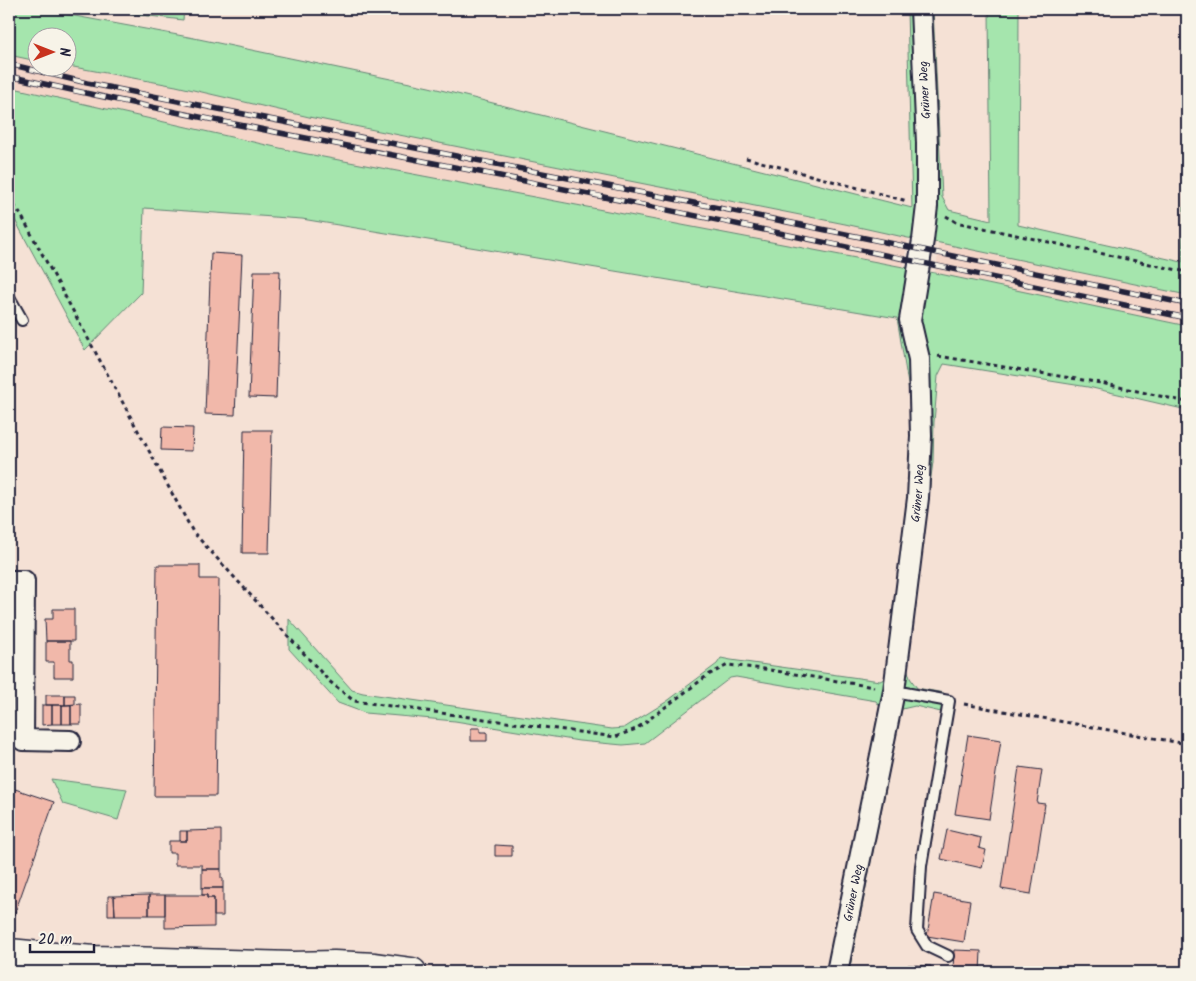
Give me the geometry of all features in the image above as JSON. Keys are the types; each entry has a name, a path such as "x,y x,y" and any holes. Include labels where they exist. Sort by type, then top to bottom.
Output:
{"street":[{"name":"Grüner Weg","path":"837,972 894,691 918,498 921,436 919,359 910,320 922,250 927,206 927,143 921,9"},
{"path":"9,581 24,581 23,740 70,740"},
{"path":"9,953 52,952 95,960 334,965 376,967 412,972"}],"lane":[{"path":"9,298 22,320"},
{"path":"894,691 949,702 921,866 917,930 927,946 948,956"}],"path":[{"path":"746,158 927,206 956,222 1187,272"},
{"path":"9,198 21,215 193,532 329,682 354,701 614,737 636,730 708,675 728,665 764,668 894,691"},
{"path":"917,352 1101,384 1187,402"},
{"path":"949,702 1187,744"}],"shaded area":[{"path":"9,55 28,59 28,78 78,78 78,68 176,86 309,117 908,238 903,268 302,153 9,87"},
{"path":"940,243 1187,295 1187,326 935,273"}],"green space":[{"path":"9,9 37,9 194,38 429,87 912,208 907,9 933,9 942,197 949,210 991,220 989,9 1019,9 1018,225 1182,262 1187,122 1187,295 940,243 309,117 176,86 78,68 78,28 28,28 28,59 9,55"},
{"path":"90,9 184,9 183,20"},
{"path":"9,87 302,153 935,273 1187,326 1187,410 1088,387 944,364 938,376 933,462 906,664 910,678 917,688 944,693 941,712 915,706 902,709 849,972 829,972 881,708 876,701 736,677 730,678 645,743 623,745 579,741 455,721 365,713 338,703 289,649 289,619 352,690 612,729 624,728 666,702 717,664 721,658 880,681 888,677 911,481 910,396 897,318 302,219 144,208 141,293 85,350 9,211"},
{"path":"51,779 127,789 118,820 63,804"}],"building":[{"path":"211,253 242,255 235,415 205,414"},
{"path":"254,271 280,271 276,398 249,397"},
{"path":"162,427 193,428 192,451 161,450"},
{"path":"244,430 272,430 269,553 242,553"},
{"path":"157,565 200,565 200,579 219,579 216,796 154,796"},
{"path":"53,609 74,609 74,641 46,641 45,619 53,619"},
{"path":"46,641 70,641 70,660 73,660 73,677 54,677 54,662 46,662"},
{"path":"46,695 65,695 65,705 46,705"},
{"path":"65,695 75,695 75,704 65,705"},
{"path":"81,704 81,724 71,724 71,705"},
{"path":"42,705 52,705 52,724 42,725"},
{"path":"52,705 62,705 62,724 52,724"},
{"path":"62,705 71,705 71,724 62,724"},
{"path":"471,728 480,728 480,732 487,732 487,741 471,741"},
{"path":"968,735 1001,740 989,819 955,814"},
{"path":"1019,767 1042,770 1037,803 1045,804 1031,894 1001,889"},
{"path":"15,789 54,802 12,921 9,919 9,802"},
{"path":"221,830 221,869 202,869 202,865 175,865 175,853 169,853 169,841 187,841 187,831"},
{"path":"947,830 981,838 979,848 986,850 982,868 941,859"},
{"path":"180,831 187,831 187,841 180,841"},
{"path":"495,845 512,846 512,856 495,856"},
{"path":"202,869 221,869 223,888 202,888"},
{"path":"202,888 223,888 223,916 214,916 214,898 207,898 207,895 202,895"},
{"path":"934,894 970,900 964,942 927,936"},
{"path":"149,895 149,915 115,915 114,896"},
{"path":"149,895 165,895 165,915 149,915"},
{"path":"165,895 207,895 207,898 214,898 214,927 165,928"},
{"path":"108,896 114,896 115,915 108,915"},
{"path":"954,950 981,951 980,972 953,971"},
{"path":"908,965 931,966 931,972 908,972"}],"railway":[{"path":"9,64 87,83 704,205 1187,304"},
{"path":"9,76 191,115 582,192 1187,318"}]}
